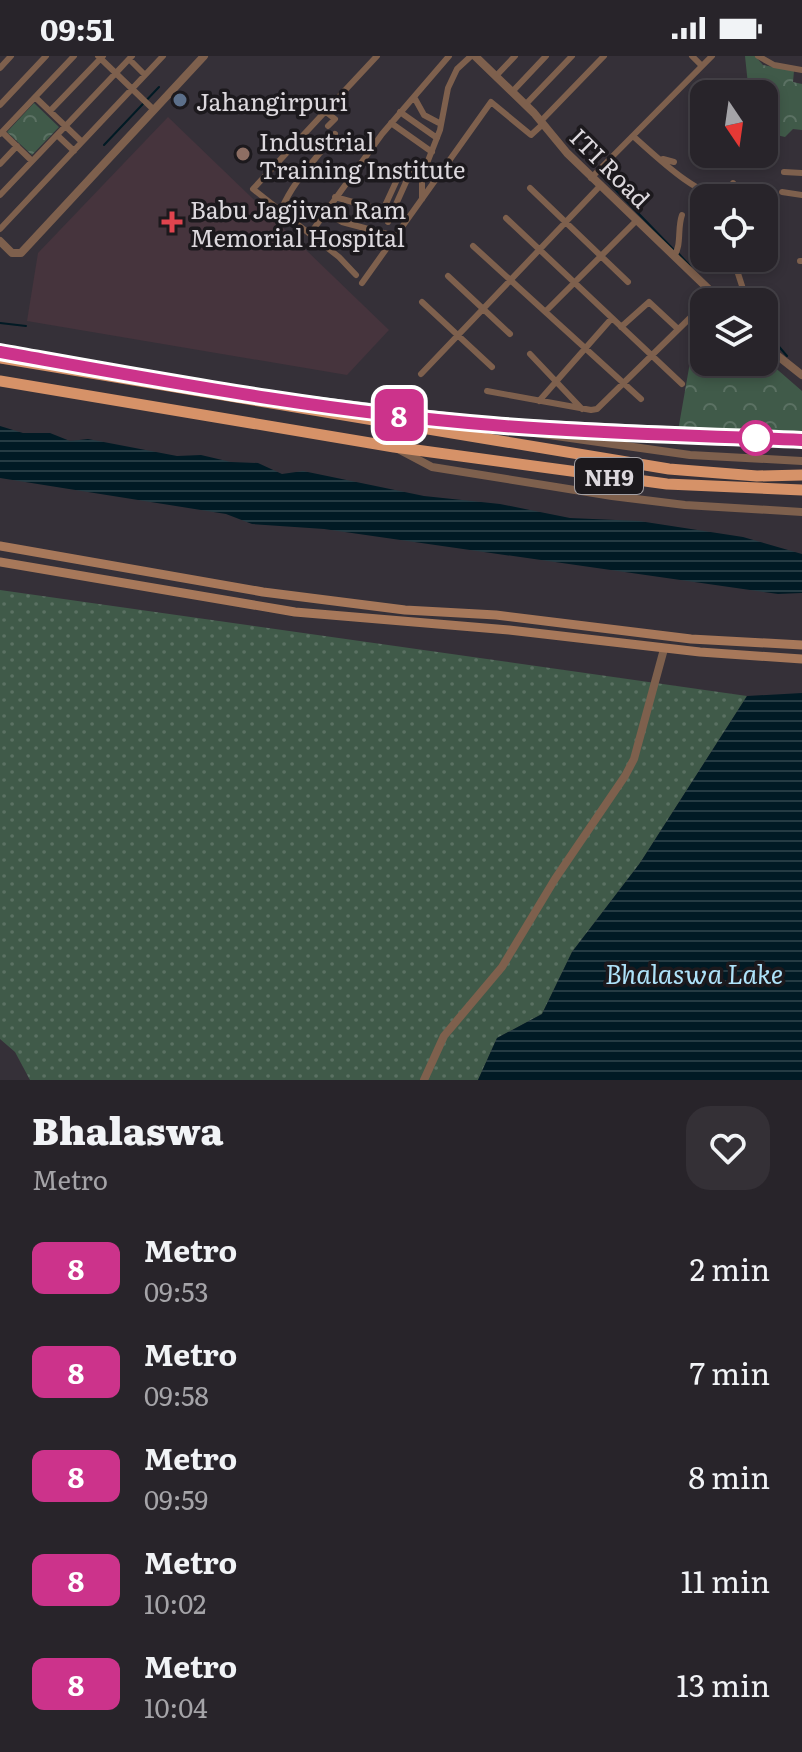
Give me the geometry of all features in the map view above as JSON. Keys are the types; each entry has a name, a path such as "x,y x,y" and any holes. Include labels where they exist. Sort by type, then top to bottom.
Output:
{"highway":[{"name":"NH9","path":"0,358 397,427 669,469 757,476 802,475"},
{"path":"0,381 394,447"},
{"name":"NH9","path":"394,447 667,484 756,491 802,490"}],"main road":[{"path":"0,546 263,592 405,610 511,617 691,639 802,645"},
{"path":"0,562 295,612 509,630 664,649 802,659"},
{"path":"509,630 511,617"}],"street":[{"path":"0,68 11,56"},
{"path":"0,105 46,56"},
{"path":"0,229 163,56"},
{"path":"0,241 12,253 21,253 204,56"},
{"path":"356,275 253,189 377,56"},
{"path":"310,234 391,123 449,56"},
{"path":"496,76 515,56"},
{"path":"512,92 546,56"},
{"path":"525,105 572,56"},
{"path":"362,283 492,101 531,135 604,56"},
{"path":"692,56 702,66"},
{"path":"591,178 712,56"},
{"path":"758,56 774,65 802,70"},
{"path":"32,161 1,133 71,57"},
{"path":"50,111 101,57 154,110"},
{"path":"422,199 420,187 437,138 452,77 478,57"},
{"name":"ITI Road","path":"478,57 591,178 707,288"},
{"path":"0,195 131,58 145,75"},
{"path":"35,97 82,142"},
{"path":"414,97 424,115 441,124"},
{"path":"326,112 335,119 328,126"},
{"path":"400,112 437,138"},
{"path":"391,123 432,152"},
{"path":"281,210 309,161 320,154 335,134"},
{"path":"57,135 74,151"},
{"path":"634,137 663,159 673,172 698,184"},
{"path":"0,164 17,146"},
{"path":"663,159 674,162"},
{"path":"388,222 411,173 418,166 426,166"},
{"path":"383,210 401,171 404,168 411,173"},
{"path":"784,172 802,173"},
{"path":"421,374 600,186"},
{"path":"530,188 628,282"},
{"path":"782,192 802,195"},
{"path":"335,197 392,213"},
{"path":"325,212 342,222 387,234"},
{"path":"674,256 679,246 677,234 682,215"},
{"path":"506,218 682,384"},
{"path":"546,311 636,221"},
{"path":"473,246 641,399"},
{"path":"448,276 510,334"},
{"path":"422,302 492,367"},
{"path":"621,327 649,302 678,329"},
{"path":"539,401 612,318"},
{"path":"487,391 582,409 597,409 690,318"},
{"path":"530,354 557,379 582,409"},
{"path":"778,356 802,375"},
{"path":"397,427 457,422 690,455 802,461"},
{"path":"394,447 432,467 462,472 685,505 802,512"},
{"path":"424,1080 444,1036 502,967 549,888 625,776 634,759 664,649"}],"shaded area":[{"name":"Babu Jagjivan Ram Memorial Hospital","path":"168,117 389,330 347,375 27,321 38,253"}],"green space":[{"path":"745,56 755,56 763,65 794,71 793,82 802,84 802,130 793,129 785,137 778,135 778,80 748,80"},
{"path":"34,103 59,127 32,155 7,132"},
{"path":"690,362 690,376 778,376 778,370 802,391 802,442 678,431"},
{"path":"0,590 747,696 640,863 572,952 542,1014 497,1038 478,1080 30,1080 15,1052 0,1039"}],"water":[{"path":"0,426 23,433 50,433 70,441 88,439 177,456 201,455 231,462 258,463 282,474 303,471 424,496 500,504 570,518 639,521 743,537 802,554 802,593 778,594 324,529 252,524 226,514 0,478"},
{"name":"Bhalaswa Lake","path":"802,693 802,1080 478,1080 497,1038 542,1014 572,952 640,863 747,696"}],"waterway":[{"path":"104,145 159,87"},
{"path":"604,178 674,250"},
{"path":"679,254 690,266"},
{"path":"0,323 26,326"},
{"path":"778,345 787,356"}],"railway":[{"path":"0,347 258,392 492,420 802,435"}],"metro line":[{"name":"8","path":"0,352 332,408 491,425 802,440"}],"place":[{"name":"Jahangirpuri","path":"180,100"},
{"name":"Industrial Training Institute","path":"243,154"},
{"name":"Babu Jagjivan Ram Memorial Hospital","path":"172,222"}]}
